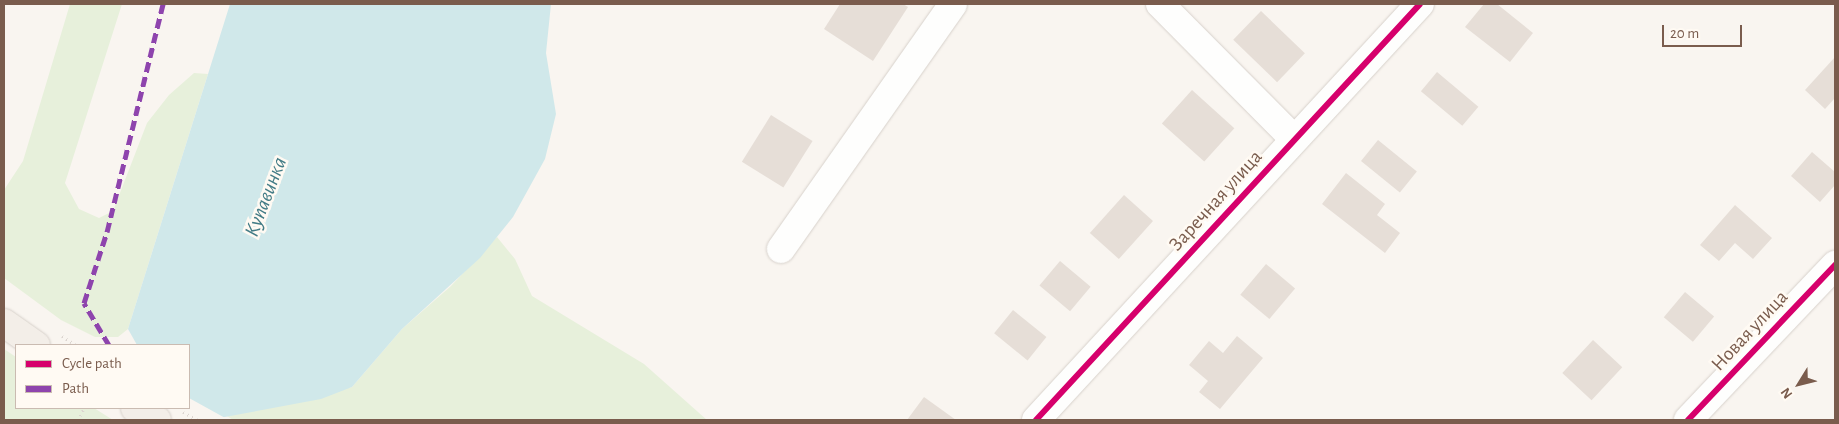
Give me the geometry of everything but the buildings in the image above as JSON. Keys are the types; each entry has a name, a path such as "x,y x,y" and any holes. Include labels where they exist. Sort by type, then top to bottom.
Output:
{"main road":[{"path":"4,323 35,344"},
{"path":"137,409 157,420"}],"street":[{"path":"781,249 953,4"},
{"path":"1160,4 1294,139"},
{"name":"Заречная улица","path":"1036,420 1420,4"},
{"name":"Новая улица","path":"1688,420 1835,265"}],"path":[{"path":"178,409 198,420"}],"green space":[{"path":"70,4 122,4 65,183 79,209 99,218 113,211 147,123 169,95 194,73 208,74 128,329 118,337 95,337 61,320 4,278 4,190 23,161"},
{"path":"497,237 515,259 532,296 644,364 707,420 233,420 227,416 352,387 402,329 451,286"},
{"path":"4,349 15,356 15,409 96,409 113,420 4,420"}],"water":[{"name":"Купавинка","path":"230,4 551,4 546,53 556,114 545,159 513,217 480,258 402,329 352,387 321,399 214,419 190,408 190,344 136,344 128,329"}],"pier":[{"path":"190,399 227,419 135,420 141,409 190,409"}],"marked path":[{"path":"108,344 84,303 107,232 163,4"}],"cycle path":[{"path":"1036,420 1420,4"},
{"path":"1688,420 1835,265"}]}
